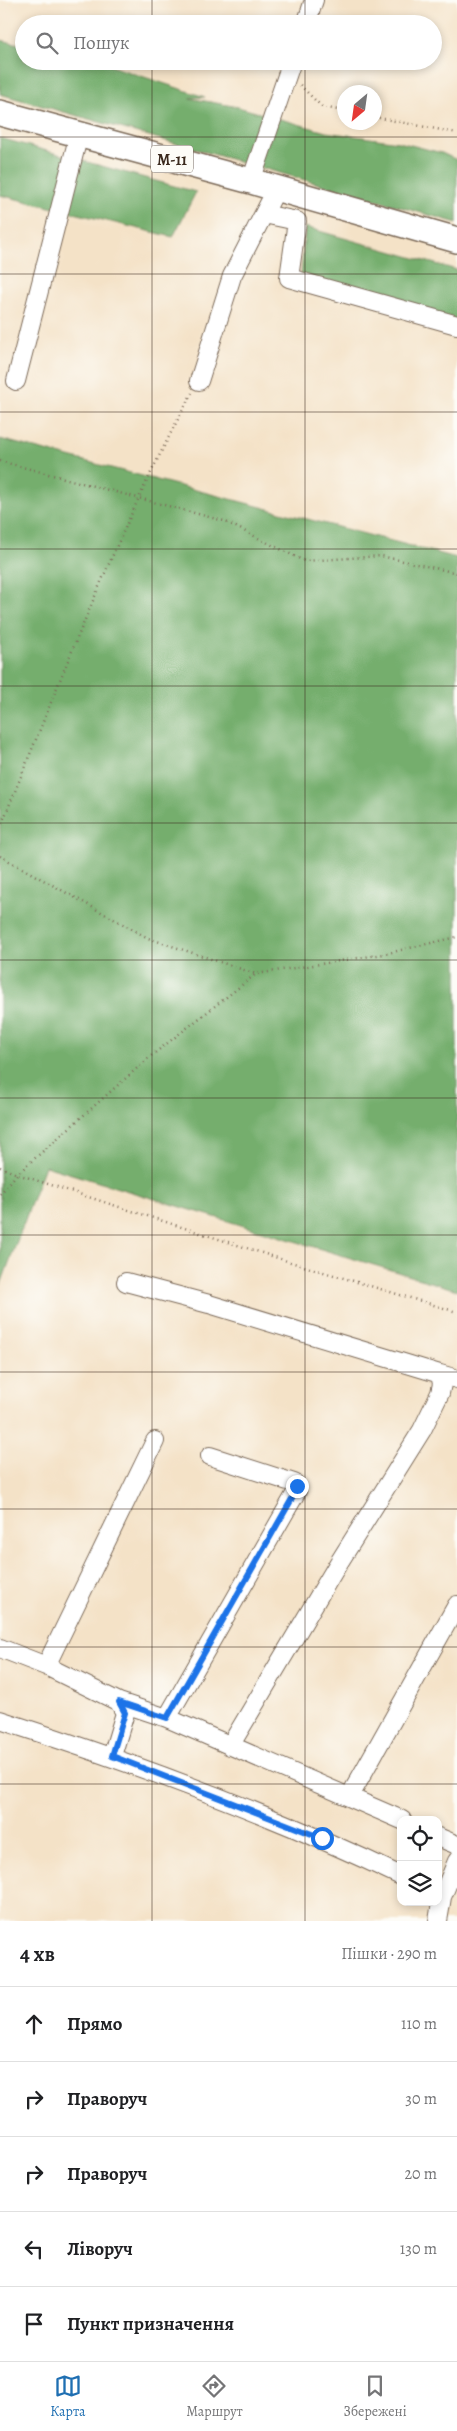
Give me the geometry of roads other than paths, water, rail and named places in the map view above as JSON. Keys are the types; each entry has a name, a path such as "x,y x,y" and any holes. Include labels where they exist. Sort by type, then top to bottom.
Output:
{"highway":[{"name":"М-11","path":"0,113 277,188 457,240"}],"street":[{"path":"309,15 314,0"},
{"path":"251,181 288,70"},
{"path":"16,381 78,134"},
{"path":"199,381 232,276 277,188"},
{"path":"264,214 297,221 289,278 457,325"},
{"path":"126,1282 209,1304 449,1377 442,1384 440,1393 422,1430 338,1564 230,1746"},
{"path":"46,1666 155,1441"},
{"path":"167,1718 297,1490 294,1483 210,1456"},
{"path":"350,1796 457,1605"},
{"path":"0,1648 46,1666 119,1702 167,1718 397,1818"},
{"path":"112,1756 125,1713 119,1702"},
{"path":"0,1720 112,1756 322,1838 397,1874"},
{"path":"442,1839 457,1845"},
{"path":"442,1892 457,1861"},
{"path":"438,1921 439,1906"}]}
